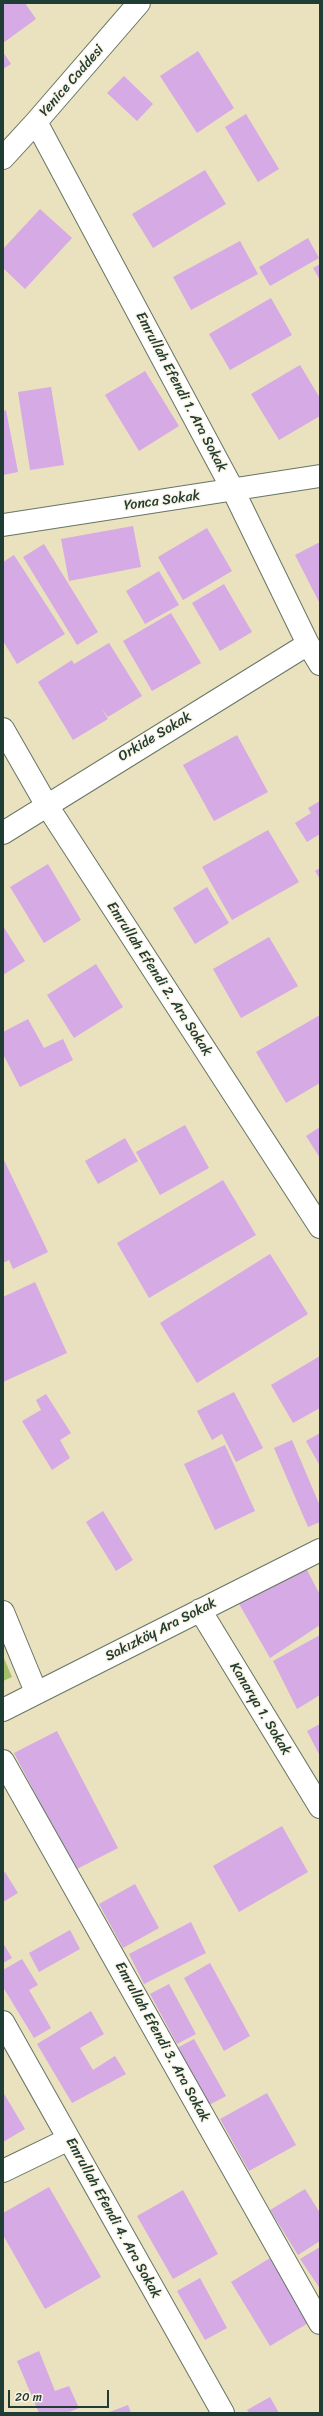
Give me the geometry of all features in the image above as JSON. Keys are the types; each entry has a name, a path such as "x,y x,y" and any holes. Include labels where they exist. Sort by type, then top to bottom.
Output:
{"street":[{"name":"Yenice Caddesi","path":"3,158 139,3"},
{"name":"Emrullah Efendi 1. Ara Sokak","path":"36,122 233,490 308,644 320,664"},
{"name":"Yonca Sokak","path":"3,525 320,476"},
{"name":"Orkide Sokak","path":"3,833 46,804 308,644"},
{"name":"Emrullah Efendi 2. Ara Sokak","path":"3,729 46,804 320,1227"},
{"name":"Sakızköy Ara Sokak","path":"3,1710 320,1550"},
{"name":"Kanarya 1. Sokak","path":"200,1610 320,1807"},
{"path":"3,1612 36,1692"},
{"name":"Emrullah Efendi 3. Ara Sokak","path":"3,1761 320,2324"},
{"name":"Emrullah Efendi 4. Ara Sokak","path":"3,2022 223,2413"},
{"path":"3,2171 69,2139"}],"green space":[{"path":"3,1656 12,1677 3,1681"}],"building":[{"path":"3,3 25,3 36,19 3,43"},
{"path":"198,51 234,108 197,133 160,76"},
{"path":"3,52 11,64 3,69"},
{"path":"124,76 153,104 137,121 107,93"},
{"path":"246,114 279,169 258,182 225,127"},
{"path":"205,170 226,204 153,248 132,214"},
{"path":"40,209 72,238 25,289 3,268 3,249"},
{"path":"308,238 319,258 270,286 259,267"},
{"path":"240,241 258,274 191,310 173,277"},
{"path":"320,264 320,280 313,268"},
{"path":"271,298 292,335 230,370 209,334"},
{"path":"300,365 320,398 320,416 279,440 251,394"},
{"path":"145,371 179,426 139,451 105,395"},
{"path":"51,387 64,465 30,470 18,392"},
{"path":"6,410 18,472 3,475 3,411"},
{"path":"133,526 141,567 69,581 61,539"},
{"path":"207,528 232,571 183,600 158,557"},
{"path":"320,542 320,604 295,555"},
{"path":"44,544 98,632 77,645 23,557"},
{"path":"14,555 65,634 17,664 3,641 3,562"},
{"path":"159,571 179,605 145,624 126,591"},
{"path":"224,584 252,632 220,651 192,603"},
{"path":"171,613 201,663 152,691 123,641"},
{"path":"109,643 142,696 108,717 102,709 108,719 73,740 38,682 72,660 74,664"},
{"path":"237,735 268,792 214,821 183,765"},
{"path":"320,801 320,834 307,842 295,823 311,813 308,808"},
{"path":"268,830 299,882 232,920 202,867"},
{"path":"48,864 81,920 44,943 10,887"},
{"path":"320,868 320,879 315,871"},
{"path":"207,887 229,923 195,944 173,908"},
{"path":"3,926 25,961 3,975"},
{"path":"269,937 298,986 241,1018 213,969"},
{"path":"96,964 123,1007 74,1038 47,995"},
{"path":"320,1015 320,1083 286,1103 256,1052"},
{"path":"28,1019 44,1048 63,1039 73,1060 20,1087 3,1054 3,1032"},
{"path":"185,1125 209,1168 160,1195 136,1152"},
{"path":"320,1127 320,1158 306,1136"},
{"path":"125,1138 138,1161 98,1184 85,1161"},
{"path":"3,1158 48,1252 13,1269 9,1260 3,1263"},
{"path":"223,1180 256,1235 149,1298 117,1243"},
{"path":"270,1254 308,1314 197,1383 160,1323"},
{"path":"35,1282 67,1353 3,1382 3,1297"},
{"path":"320,1356 320,1408 293,1423 271,1385"},
{"path":"234,1392 263,1448 236,1462 222,1434 212,1440 197,1411"},
{"path":"46,1394 71,1433 60,1440 70,1458 52,1470 22,1421 41,1410 36,1400"},
{"path":"320,1433 320,1466 306,1441"},
{"path":"292,1440 320,1506 320,1522 308,1527 274,1448"},
{"path":"225,1445 255,1511 215,1530 184,1464"},
{"path":"103,1511 133,1560 116,1571 86,1522"},
{"path":"305,1566 320,1595 320,1625 270,1658 238,1602"},
{"path":"320,1635 320,1695 297,1709 273,1661"},
{"path":"320,1724 320,1756 307,1731"},
{"path":"57,1731 118,1848 75,1870 14,1753"},
{"path":"282,1826 308,1872 239,1912 213,1866"},
{"path":"5,1872 18,1893 3,1902 3,1874"},
{"path":"135,1884 159,1928 123,1948 99,1904"},
{"path":"191,1922 206,1953 144,1984 129,1954"},
{"path":"70,1930 80,1949 39,1972 29,1953"},
{"path":"3,1943 12,1958 3,1963"},
{"path":"22,1959 38,1985 29,1990 51,2028 34,2038 3,1987 3,1970"},
{"path":"210,1963 250,2036 224,2051 184,1978"},
{"path":"169,1984 196,2034 177,2044 150,1994"},
{"path":"91,2011 104,2034 80,2048 93,2070 115,2056 126,2074 72,2103 37,2044"},
{"path":"194,2039 226,2096 209,2105 177,2048"},
{"path":"3,2092 25,2129 3,2142"},
{"path":"267,2093 296,2145 249,2171 220,2119"},
{"path":"49,2187 101,2277 45,2309 3,2235 3,2213"},
{"path":"305,2189 320,2213 320,2241 298,2255 270,2210"},
{"path":"183,2190 218,2254 173,2279 137,2216"},
{"path":"320,2247 320,2286 319,2287 300,2259"},
{"path":"270,2258 310,2322 270,2346 231,2282"},
{"path":"200,2278 227,2328 205,2340 177,2291"},
{"path":"39,2351 55,2391 69,2386 79,2408 67,2413 39,2413 17,2361"},
{"path":"270,2397 279,2413 249,2413 247,2410"},
{"path":"128,2405 131,2413 107,2413"}]}
